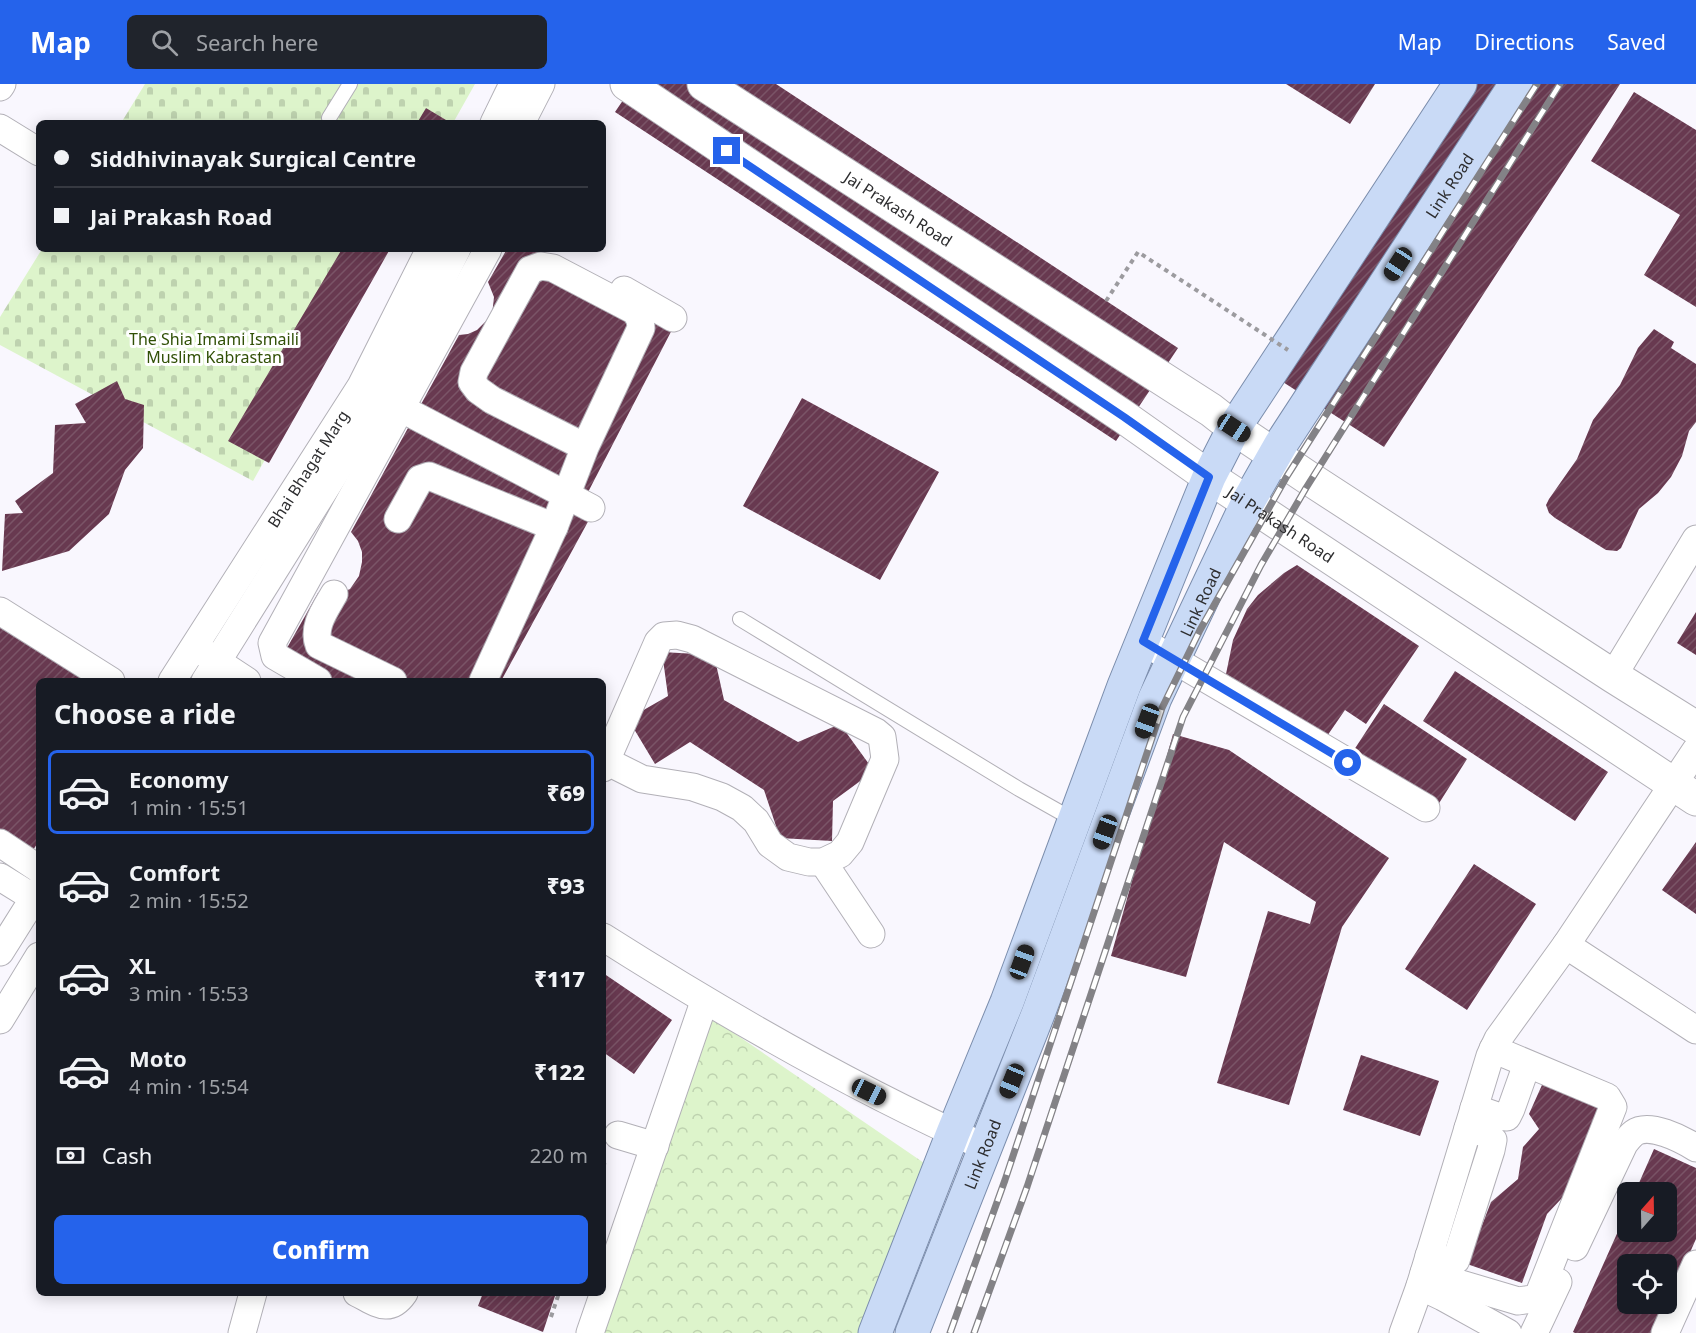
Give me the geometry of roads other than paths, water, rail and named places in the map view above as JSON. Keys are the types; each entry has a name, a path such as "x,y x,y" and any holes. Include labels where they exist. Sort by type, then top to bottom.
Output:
{"main road":[{"name":"Jai Prakash Road","path":"627,84 1209,477 1685,791"},
{"name":"Jai Prakash Road","path":"704,84 1211,410 1234,428 1696,728"},
{"path":"875,1333 1007,1002 1143,641 1209,477 1234,428 1460,84"},
{"name":"Link Road","path":"912,1333 1038,1014 1155,699 1248,502 1276,454 1516,84"}],"street":[{"path":"497,120 523,98"},
{"path":"0,128 36,150"},
{"name":"Bhai Bhagat Marg","path":"181,678 206,662 381,398 429,252"},
{"path":"313,678 275,656 272,643 381,398 455,252"},
{"path":"381,398 486,252"},
{"path":"558,252 674,318"},
{"path":"484,678 554,527 585,447 641,328 640,319 635,311 553,268 541,266 530,270 474,372 472,382 478,390 492,400 585,447"},
{"path":"381,398 591,508"},
{"path":"398,519 420,479 429,476 554,527"},
{"path":"1613,676 1696,539"},
{"path":"334,594 317,627 316,637 319,645 387,678"},
{"path":"0,611 106,678"},
{"path":"606,760 658,642 664,636 677,635 692,639 876,732 882,737 885,759 850,842 840,854 823,862 809,862 788,856 770,844 756,822 742,808 722,797 693,787 642,779 606,766"},
{"path":"1143,641 1426,808"},
{"path":"206,662 241,678"},
{"path":"1403,1333 1482,1082 1498,1039 1566,945 1685,791 1696,750"},
{"path":"0,843 36,867"},
{"path":"823,862 871,934"},
{"path":"4,888 36,894"},
{"path":"0,951 36,896"},
{"path":"606,939 704,1002 848,1082 985,1147"},
{"path":"1566,945 1696,1030"},
{"path":"0,1020 36,961"},
{"path":"606,1287 704,1002"},
{"path":"1424,1272 1518,1301 1533,1299 1539,1294 1613,1107 1607,1097 1493,1049"},
{"path":"1471,1118 1507,1117 1527,1064"},
{"path":"1482,1082 1517,1093"},
{"path":"1424,1272 1454,1262 1483,1177 1493,1140 1471,1118"},
{"path":"1534,1333 1624,1144 1635,1132 1649,1129 1682,1138 1696,1148"},
{"path":"618,1135 655,1146"},
{"path":"1456,1169 1483,1177"},
{"path":"1443,1210 1469,1218"},
{"path":"1665,1333 1696,1264"},
{"path":"1424,1272 1443,1297 1508,1333"},
{"path":"242,1333 252,1296"},
{"path":"364,1296 387,1306 395,1304 402,1296"},
{"path":"590,1333 603,1296"}],"lane":[{"path":"329,118 350,84"},
{"path":"740,619 1009,783 1075,820"}],"railway":[{"path":"950,1333 1005,1180 1162,708 1200,630 1287,476 1537,84"},
{"path":"974,1333 1027,1187 1183,717 1261,565 1306,488 1560,84"}],"park label":[{"name":"The Shia Imami Ismaili Muslim Kabrastan","path":"214,348"}]}
